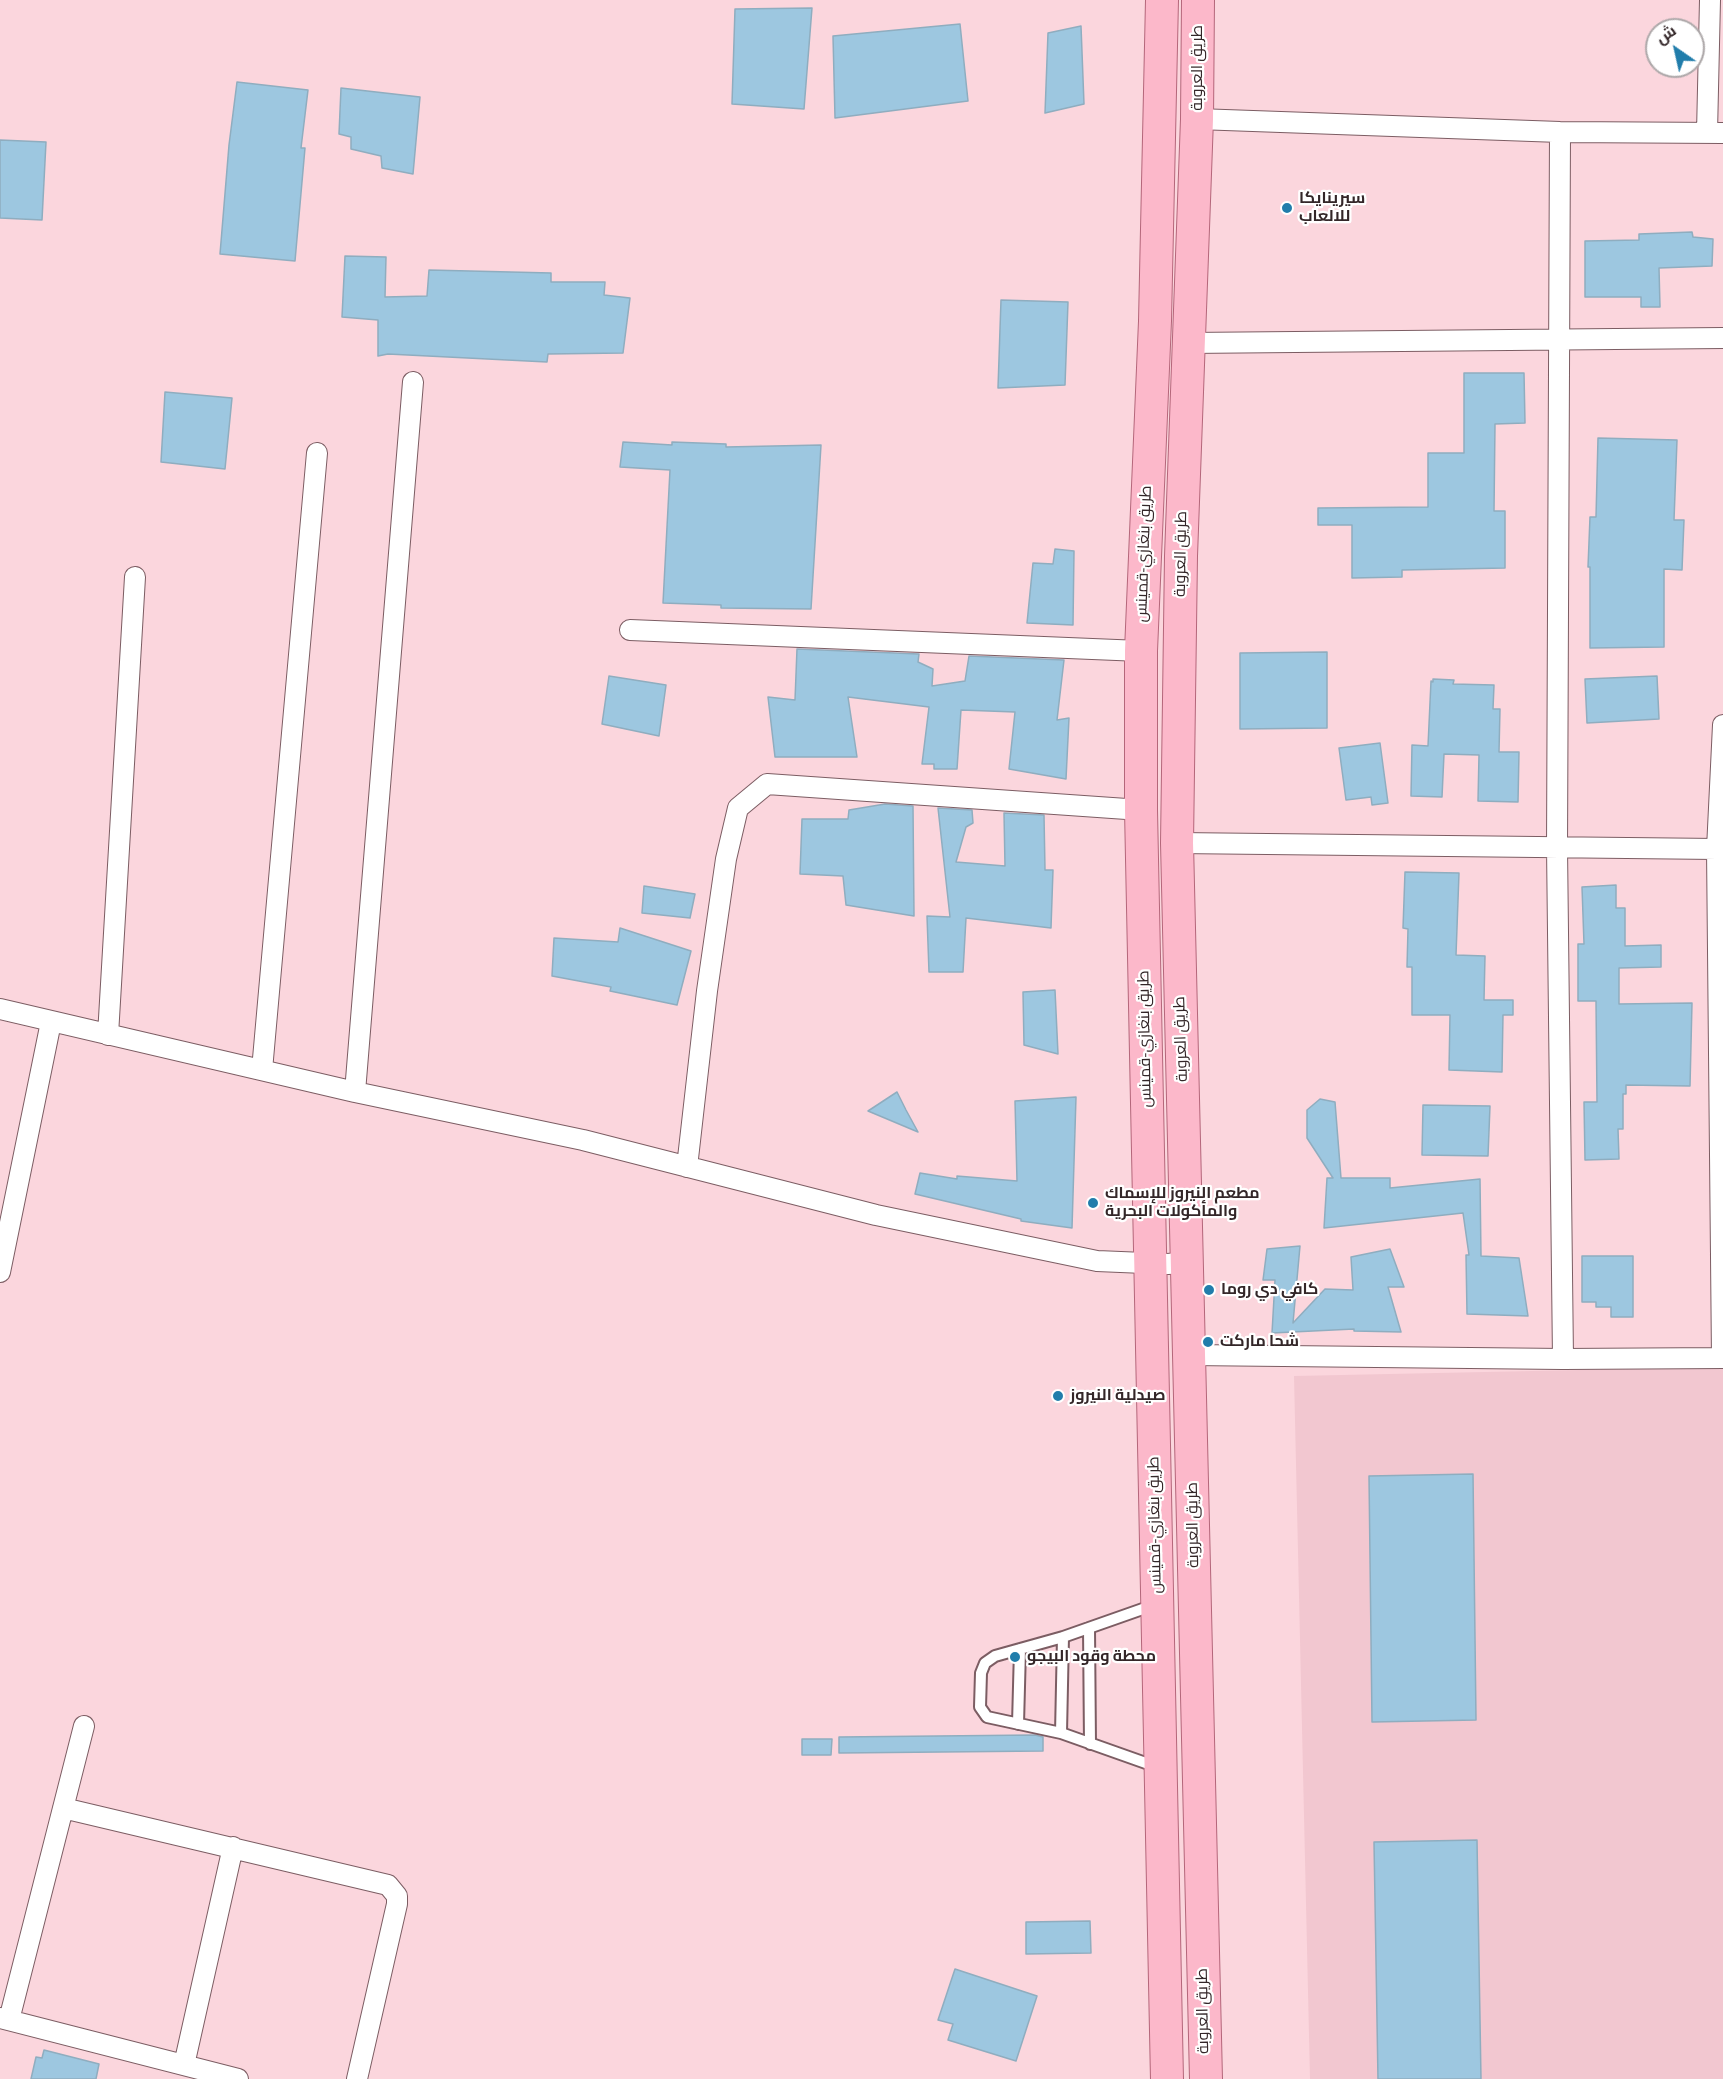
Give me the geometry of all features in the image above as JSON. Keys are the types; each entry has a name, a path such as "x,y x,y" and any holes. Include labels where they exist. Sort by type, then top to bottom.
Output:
{"main road":[{"name":"طريق بنغازي-قمينس","path":"1162,0 1155,321 1142,651 1141,810 1167,2079"},
{"name":"طريق العروبة","path":"1198,0 1197,119 1181,556 1177,843 1206,2079"}],"street":[{"path":"1197,119 1560,132 1715,133 1710,0"},
{"path":"1560,132 1557,847 1563,1359"},
{"path":"1188,343 1723,338"},
{"path":"356,1092 413,382"},
{"path":"262,1070 317,453"},
{"path":"108,1035 135,577"},
{"path":"630,630 1142,651"},
{"path":"1190,1355 1563,1359 1723,1358 1717,849 1723,725"},
{"path":"687,1167 707,992 726,859 738,808 767,784 1141,810"},
{"path":"1177,843 1717,849"},
{"path":"0,1009 356,1092 583,1140 876,1215 1097,1262 1188,1262"},
{"path":"1,1263 51,1022"},
{"path":"84,1726 4,2019 238,2079"},
{"path":"63,1809 388,1885 393,1890 397,1904 357,2079"},
{"path":"184,2065 233,1847"}],"lane":[{"path":"1157,1604 1063,1637 994,1656 985,1663 981,1673 980,1707 987,1717 1061,1733 1160,1768"},
{"path":"1089,1628 1090,1744"},
{"path":"1061,1733 1063,1637"},
{"path":"1018,1724 1020,1649"}],"shaded area":[{"path":"1723,1367 1723,2079 1310,2079 1294,1376"}],"building":[{"path":"812,8 804,109 732,104 735,9"},
{"path":"960,24 968,101 835,118 833,36"},
{"path":"1081,26 1084,104 1045,113 1048,33"},
{"path":"237,82 308,90 301,148 305,148 295,261 220,254"},
{"path":"341,88 420,97 413,174 382,168 381,156 351,149 351,137 339,134"},
{"path":"0,140 46,142 42,220 0,218"},
{"path":"1692,232 1693,237 1713,239 1712,266 1659,268 1660,307 1641,307 1641,297 1585,297 1585,241 1639,240 1639,234"},
{"path":"345,256 386,257 385,297 427,296 429,270 551,273 551,282 605,282 604,295 630,298 623,353 548,354 547,362 388,354 378,356 378,320 342,317"},
{"path":"1001,300 1068,302 1065,385 998,388"},
{"path":"1464,373 1524,373 1525,423 1495,424 1494,511 1505,511 1505,568 1402,570 1402,577 1352,578 1352,525 1318,525 1318,508 1428,507 1428,453 1464,453"},
{"path":"165,392 232,398 225,469 161,462"},
{"path":"1598,438 1677,440 1674,520 1684,520 1682,570 1664,569 1664,647 1590,648 1590,567 1588,567 1590,517 1596,517"},
{"path":"623,442 672,445 672,442 726,444 726,447 821,445 811,609 721,608 721,605 663,603 670,470 620,467"},
{"path":"1055,549 1074,551 1073,625 1027,623 1033,563 1053,564"},
{"path":"797,649 919,654 918,662 933,669 932,686 965,681 969,656 1064,660 1057,720 1069,718 1066,779 1009,769 1015,712 961,710 957,769 934,769 934,764 922,764 929,707 848,697 857,757 775,757 768,697 795,700"},
{"path":"1327,652 1327,728 1240,729 1240,653"},
{"path":"609,676 666,685 659,736 602,724"},
{"path":"1657,676 1659,719 1587,723 1585,679"},
{"path":"1433,679 1454,680 1453,684 1494,685 1493,709 1500,709 1499,752 1519,752 1518,802 1478,801 1479,755 1444,754 1442,797 1411,796 1412,745 1428,746 1431,681 1433,682"},
{"path":"1380,743 1388,803 1372,805 1371,797 1346,800 1339,748"},
{"path":"885,804 913,806 914,916 846,905 843,876 800,874 802,819 848,819 849,810"},
{"path":"938,808 972,810 973,823 966,827 956,862 1005,866 1004,813 1044,815 1045,870 1053,870 1051,928 966,918 963,972 929,972 927,916 950,917"},
{"path":"1405,872 1459,873 1456,955 1485,956 1484,1000 1513,1000 1513,1015 1503,1015 1502,1072 1449,1070 1450,1015 1412,1015 1412,967 1407,967 1408,929 1403,928"},
{"path":"1616,885 1616,908 1625,908 1625,946 1661,945 1661,967 1619,968 1619,1004 1692,1003 1690,1086 1626,1085 1626,1094 1623,1094 1623,1129 1618,1129 1619,1159 1585,1160 1584,1102 1597,1102 1596,1001 1578,1001 1578,944 1584,944 1582,887"},
{"path":"644,886 695,894 690,918 642,913"},
{"path":"620,928 691,951 677,1005 610,991 611,987 552,976 554,938 618,942"},
{"path":"1055,990 1058,1054 1024,1045 1023,992"},
{"path":"897,1092 906,1110 918,1132 868,1111"},
{"path":"1076,1097 1072,1228 1021,1221 1021,1219 915,1194 920,1173 957,1179 957,1176 1017,1181 1015,1101"},
{"path":"1320,1099 1335,1102 1341,1178 1390,1178 1390,1188 1480,1179 1481,1256 1519,1258 1528,1316 1467,1314 1466,1255 1469,1255 1463,1213 1324,1228 1327,1178 1333,1178 1307,1138 1307,1110"},
{"path":"1423,1105 1490,1106 1488,1156 1422,1155"},
{"path":"1300,1246 1293,1323 1325,1289 1353,1290 1351,1257 1390,1249 1404,1287 1388,1287 1401,1332 1354,1331 1354,1329 1272,1333 1275,1280 1263,1280 1267,1249"},
{"path":"1582,1256 1633,1256 1633,1317 1611,1317 1611,1307 1596,1307 1596,1302 1582,1302"},
{"path":"1473,1474 1476,1720 1372,1722 1369,1476"},
{"path":"1035,1735 1043,1737 1043,1751 839,1753 839,1737"},
{"path":"802,1739 832,1739 831,1755 802,1755"},
{"path":"1477,1840 1481,2079 1378,2079 1374,1842"},
{"path":"1090,1921 1091,1953 1026,1954 1026,1922"},
{"path":"955,1969 1037,1996 1016,2061 948,2040 953,2024 938,2020"},
{"path":"44,2050 99,2064 96,2079 31,2079 36,2057 42,2058"}],"place":[{"name":"سيرينايكا للالعاب","path":"1287,208"},
{"name":"مطعم النيروز للإسماك والمأكولات البحرية","path":"1093,1203"},
{"name":"كافي دي روما","path":"1209,1290"},
{"name":"شحا ماركت","path":"1208,1342"},
{"name":"صيدلية النيروز","path":"1058,1396"},
{"name":"محطة وقود البيجو","path":"1015,1657"}]}
